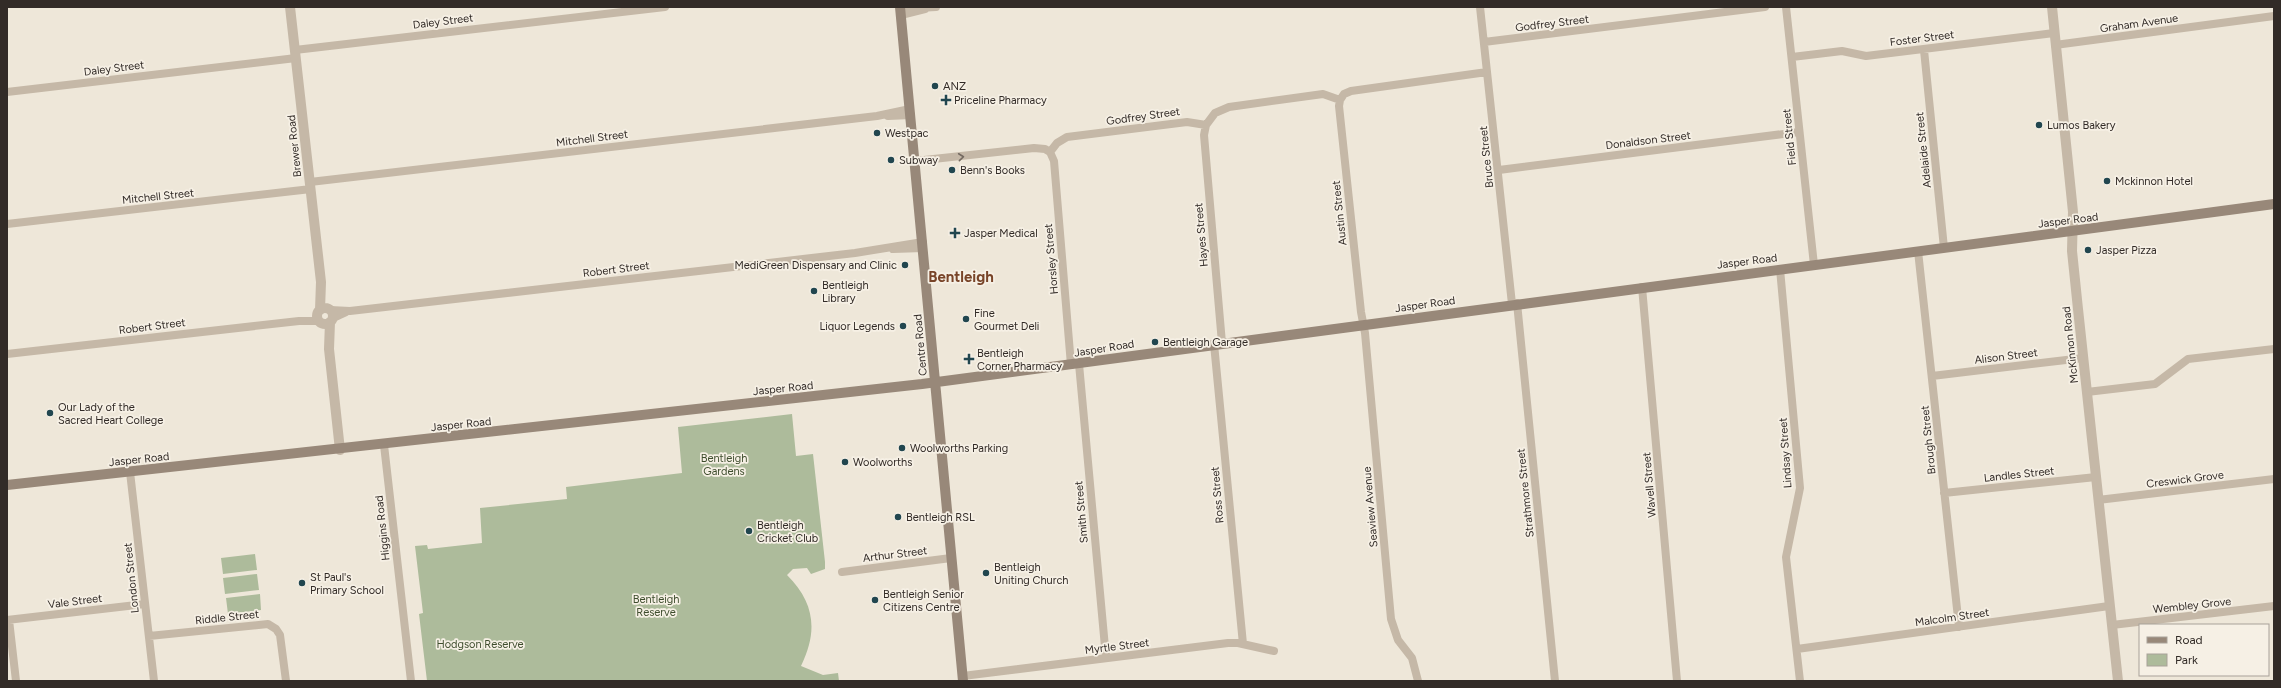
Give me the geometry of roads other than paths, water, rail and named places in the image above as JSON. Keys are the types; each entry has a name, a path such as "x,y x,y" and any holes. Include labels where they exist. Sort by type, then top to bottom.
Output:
{"main road":[{"name":"Centre Road","path":"901,10 963,678"},
{"name":"Jasper Road","path":"7,485 340,450 936,382 1075,364 1218,343 2274,204"}],"street":[{"name":"Brewer Road","path":"290,7 340,450"},
{"name":"Daley Street","path":"7,92 665,7"},
{"path":"901,10 933,7"},
{"name":"Bruce Street","path":"1480,7 1514,304"},
{"name":"Godfrey Street","path":"1484,42 1765,7"},
{"name":"Field Street","path":"1786,7 1814,265"},
{"name":"McKinnon Road","path":"2052,7 2073,231 2072,251 2118,681"},
{"name":"Graham Avenue","path":"2056,45 2274,16"},
{"name":"Foster Street","path":"1792,57 1842,51 1866,56 2054,33"},
{"name":"Adelaide Street","path":"1924,50 1944,248"},
{"path":"1206,125 1216,113 1229,107 1323,94 1340,100 1344,94 1354,90 1488,72"},
{"name":"Austin Street","path":"1340,100 1340,114 1363,324"},
{"name":"Mitchell Street","path":"7,224 911,112"},
{"name":"Godfrey Street","path":"1050,152 1057,142 1067,137 1187,122 1206,125"},
{"name":"Hayes Street","path":"1206,125 1204,135 1218,343"},
{"name":"Donaldson Street","path":"1499,170 1800,132"},
{"path":"915,161 1034,148 1045,149 1050,152"},
{"name":"Horsley Street","path":"1050,152 1054,161 1075,364"},
{"name":"Robert Street","path":"7,354 299,320 350,311 923,245"},
{"name":"Brough Street","path":"1918,251 1958,627"},
{"name":"Lindsay Street","path":"1780,269 1800,488 1786,557 1800,681"},
{"name":"Wavell Street","path":"1642,287 1677,681"},
{"name":"Strathmore Street","path":"1514,304 1555,681"},
{"name":"Seaview Avenue","path":"1363,324 1391,620 1398,640 1412,658 1418,681"},
{"name":"Ross Street","path":"1218,343 1243,644"},
{"path":"2087,392 2155,384 2188,359 2274,349"},
{"name":"Alison Street","path":"1932,376 2083,358"},
{"name":"Smith Street","path":"1075,364 1106,658"},
{"name":"Higgins Road","path":"384,445 410,681"},
{"name":"London Street","path":"130,472 154,681"},
{"name":"Landles Street","path":"1944,493 2096,477"},
{"name":"Creswick Grove","path":"2098,500 2274,479"},
{"name":"Arthur Street","path":"842,572 951,558"},
{"name":"Vale Street","path":"8,620 145,604"},
{"name":"Malcolm Street","path":"1797,649 2109,606"},
{"name":"Wembley Grove","path":"2112,625 2274,606"},
{"path":"8,620 16,681"},
{"name":"Riddle Street","path":"149,636 262,624 273,626 280,635 286,681"},
{"name":"Myrtle Street","path":"963,678 1228,643 1243,644 1274,651"}],"place":[{"name":"ANZ","path":"935,86"},
{"name":"Priceline Pharmacy","path":"946,100"},
{"name":"Lumos Bakery","path":"2039,125"},
{"name":"Westpac","path":"877,133"},
{"name":"Subway","path":"891,160"},
{"name":"Benn's Books","path":"952,170"},
{"name":"Mckinnon Hotel","path":"2107,181"},
{"name":"Jasper Medical","path":"955,233"},
{"name":"Jasper Pizza","path":"2088,250"},
{"name":"MediGreen Dispensary and Clinic","path":"905,265"},
{"name":"Bentleigh Library","path":"814,291"},
{"name":"Fine Gourmet Deli","path":"966,319"},
{"name":"Liquor Legends","path":"903,326"},
{"name":"Bentleigh Garage","path":"1155,342"},
{"name":"Bentleigh Corner Pharmacy","path":"969,359"},
{"name":"Our Lady of the Sacred Heart College","path":"50,413"},
{"name":"Woolworths Parking","path":"902,448"},
{"name":"Woolworths","path":"845,462"},
{"name":"Bentleigh RSL","path":"898,517"},
{"name":"Bentleigh Cricket Club","path":"749,531"},
{"name":"Bentleigh Uniting Church","path":"986,573"},
{"name":"St Paul's Primary School","path":"302,583"},
{"name":"Bentleigh Senior Citizens Centre","path":"875,600"}],"district":[{"name":"Bentleigh","path":"961,277"}],"park label":[{"name":"Bentleigh Gardens","path":"724,464"},
{"name":"Bentleigh Reserve","path":"656,605"},
{"name":"Hodgson Reserve","path":"480,644"}]}
